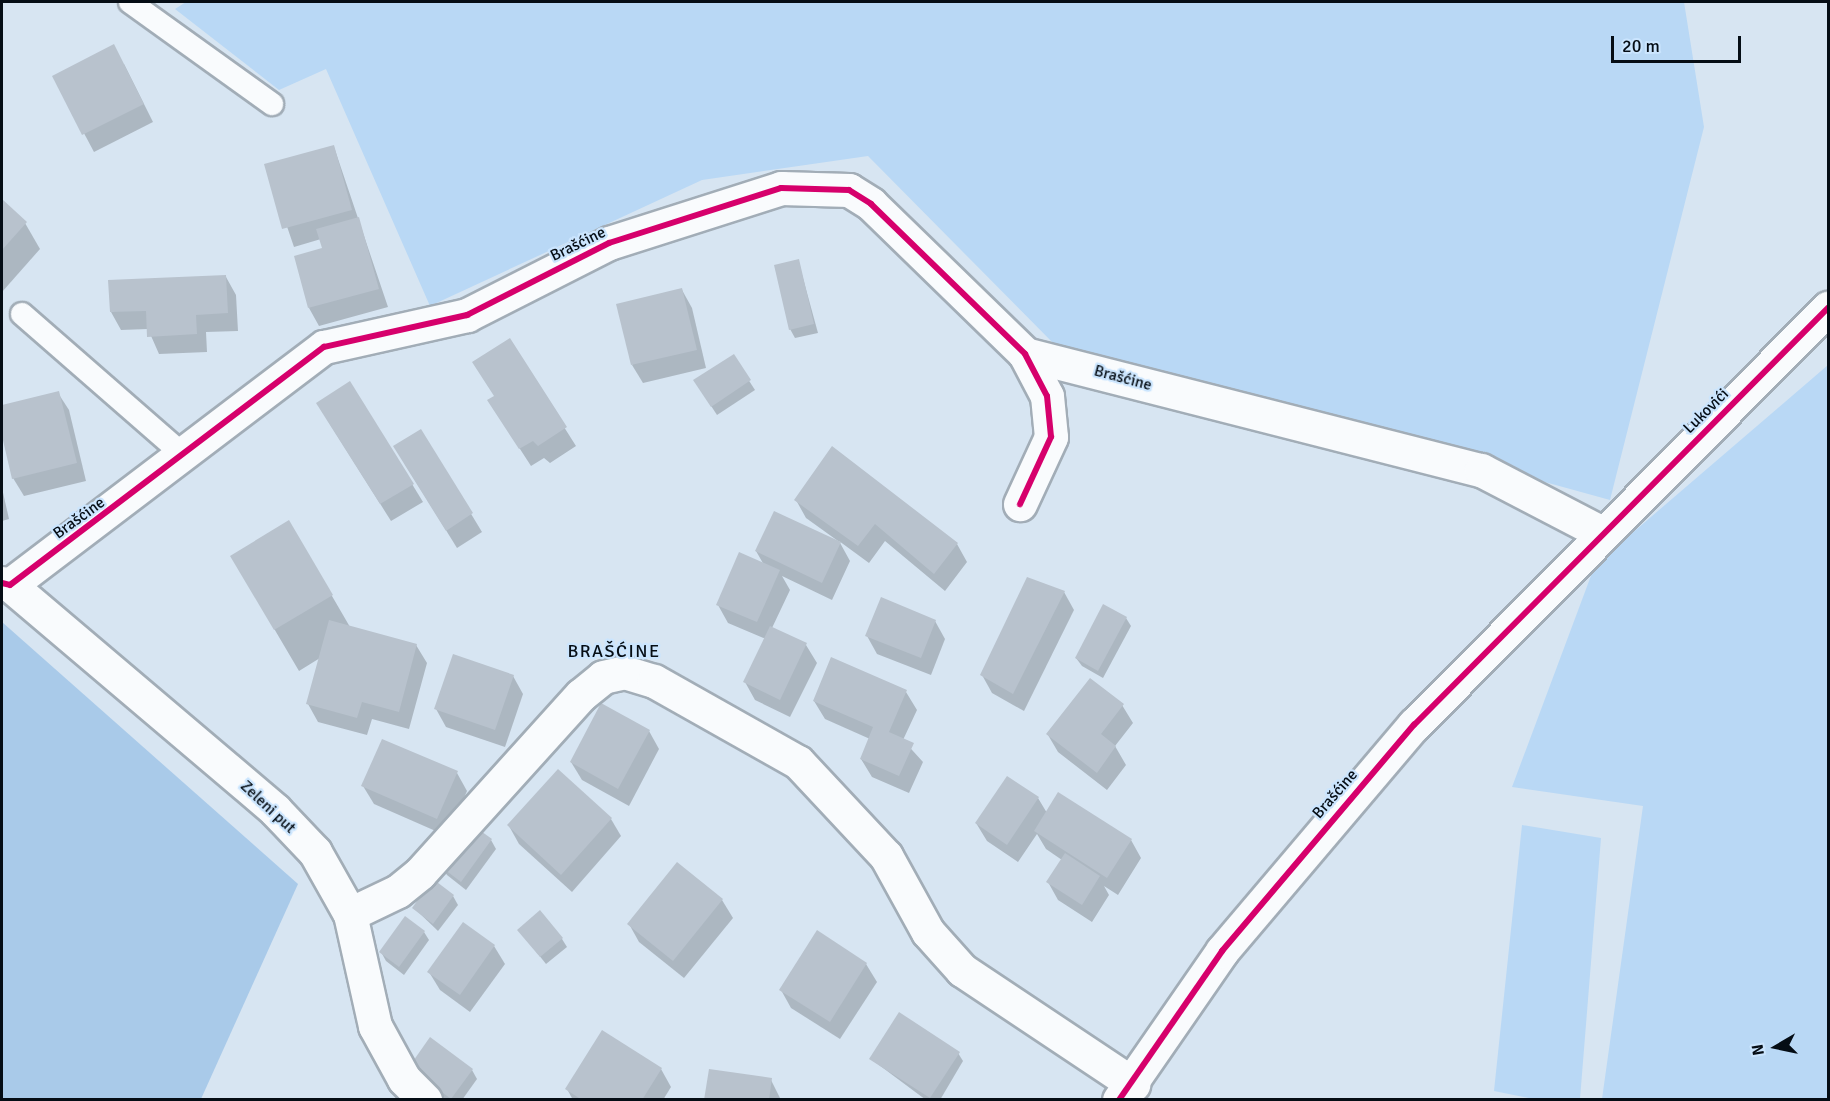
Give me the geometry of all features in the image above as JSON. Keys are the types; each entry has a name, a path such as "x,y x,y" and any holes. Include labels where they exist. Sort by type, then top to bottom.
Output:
{"street":[{"name":"Brašćine","path":"6,584 185,456 324,347 466,315 609,243 781,188 849,190 871,204 1025,354 1047,396 1051,437 1020,504"},
{"name":"Lukovići","path":"1602,533 1828,308"},
{"name":"Brašćine","path":"1025,354 1480,470 1602,533 1414,725 1314,838 1222,951 1126,1092"},
{"name":"Zeleni put","path":"6,584 275,810 315,852 350,914 375,1026 404,1079 425,1100"},
{"path":"350,914 399,891 420,873 581,695 603,677 624,672 654,681 798,762 885,856 928,932 962,970 1126,1092"}],"lane":[{"path":"130,2 272,104"},
{"path":"22,314 185,456"}],"shaded area":[{"path":"186,2 1684,2 1704,127 1610,500 1057,347 868,156 702,180 430,306 326,69 279,90 175,9"},
{"path":"1828,365 1828,1099 1602,1099 1643,806 1512,787 1595,565"},
{"path":"2,622 298,884 201,1099 2,1099"},
{"path":"1522,825 1601,838 1580,1099 1534,1099 1494,1091"}],"building":[{"path":"114,44 144,104 82,135 52,76"},
{"path":"334,145 352,210 282,229 264,164"},
{"path":"2,199 27,222 2,250"},
{"path":"359,217 379,289 308,308 294,256 322,248 316,229"},
{"path":"799,259 814,324 789,330 774,265"},
{"path":"226,275 228,313 196,315 197,334 147,337 146,311 110,312 108,280"},
{"path":"682,288 697,350 631,365 616,304"},
{"path":"510,338 567,427 538,446 533,441 519,449 487,400 494,396 472,362"},
{"path":"734,354 751,380 711,407 693,380"},
{"path":"350,381 414,484 380,504 316,403"},
{"path":"59,391 77,463 12,479 2,436 2,405"},
{"path":"421,429 473,513 446,531 393,446"},
{"path":"832,446 958,543 934,574 875,524 858,546 794,500"},
{"path":"774,511 841,542 822,583 755,551"},
{"path":"289,520 333,595 274,630 230,556"},
{"path":"739,552 780,570 757,622 716,605"},
{"path":"1027,577 1065,591 1013,694 980,675"},
{"path":"881,597 936,620 921,658 865,636"},
{"path":"1103,604 1127,617 1098,671 1075,658"},
{"path":"329,620 417,644 399,712 362,702 357,718 306,704"},
{"path":"770,626 807,643 780,700 743,682"},
{"path":"453,654 514,675 495,730 434,709"},
{"path":"831,657 907,690 889,732 914,743 899,776 860,759 873,727 813,701"},
{"path":"1090,678 1124,704 1101,734 1116,746 1097,773 1046,734"},
{"path":"601,703 650,730 618,789 570,762"},
{"path":"382,739 458,771 437,819 361,786"},
{"path":"558,769 612,818 561,875 507,825"},
{"path":"1007,776 1039,797 1007,845 975,823"},
{"path":"1058,792 1132,839 1107,878 1034,831"},
{"path":"471,824 492,839 461,882 440,866"},
{"path":"1065,853 1100,876 1082,905 1046,882"},
{"path":"677,862 723,899 673,961 627,924"},
{"path":"433,879 454,895 433,924 412,908"},
{"path":"540,910 563,938 540,957 517,930"},
{"path":"405,916 425,931 399,967 379,952"},
{"path":"463,922 495,945 460,995 427,972"},
{"path":"817,930 867,963 830,1022 779,990"},
{"path":"899,1012 960,1052 930,1098 869,1059"},
{"path":"602,1030 662,1068 642,1100 582,1100 565,1089"},
{"path":"430,1037 473,1069 451,1099 409,1067"},
{"path":"709,1069 772,1078 769,1100 704,1100"}],"cycle path":[{"path":"2,583 10,585 324,347 467,315 609,243 781,188 849,190 871,204 1025,354 1047,396 1051,437 1020,504"},
{"path":"1119,1100 1222,951 1414,725 1828,308"}],"district":[{"name":"BRAŠĆINE","path":"614,651"}]}
